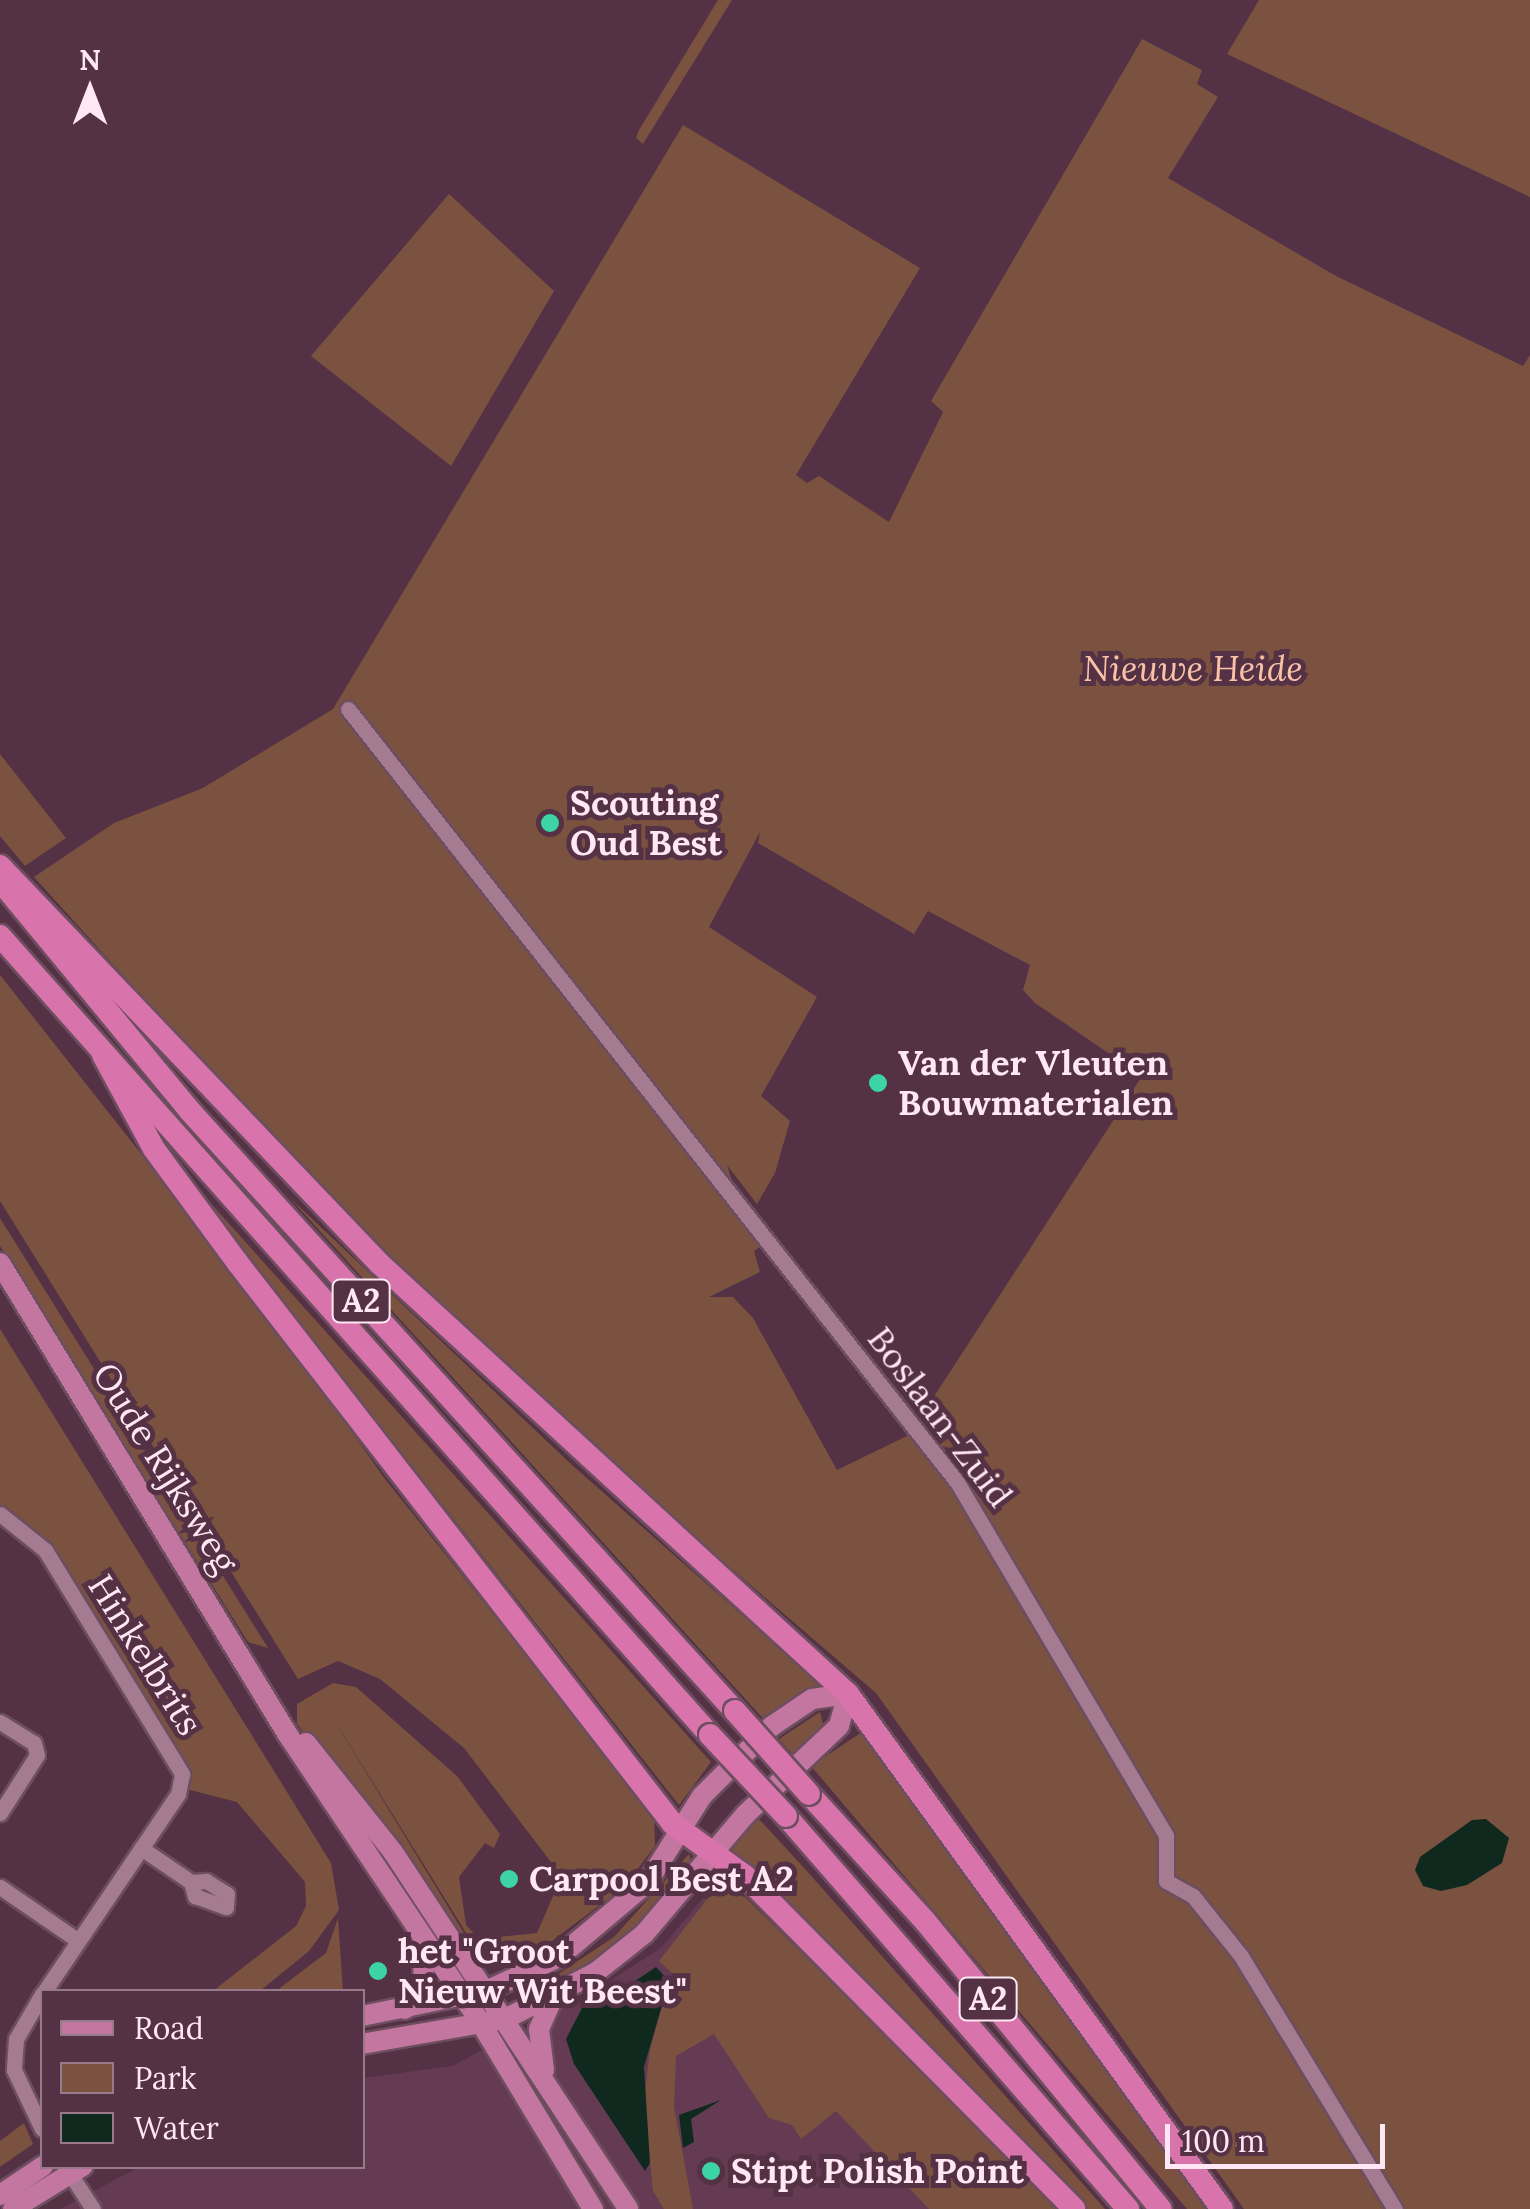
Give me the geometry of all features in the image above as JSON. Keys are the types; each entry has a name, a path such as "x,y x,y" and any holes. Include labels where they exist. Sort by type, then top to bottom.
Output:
{"highway":[{"name":"A2","path":"0,866 380,1264 848,1694 1222,2209"},
{"name":"A2","path":"0,880 189,1110 925,1921 1162,2209"},
{"name":"A2","path":"0,936 786,1816 1128,2209"},
{"name":"A2","path":"103,1055 154,1149 237,1262 678,1830"},
{"path":"678,1830 713,1852"},
{"name":"A2","path":"713,1852 824,1952 1074,2209"}],"main road":[{"name":"Oude Rijksweg","path":"0,1263 275,1708 482,2025 593,2209"},
{"path":"365,2016 488,1990 535,1972 609,1920 648,1883 678,1830 714,1781 772,1726 812,1699 848,1694 839,1726 713,1852 644,1934 554,1996 506,2020 365,2044"},
{"name":"Oude Rijksweg","path":"275,1708 393,1852 488,1990 628,2209"},
{"path":"405,2010 424,1982 421,1936"},
{"path":"547,2084 539,2029 554,1996"},
{"path":"0,2195 40,2168"},
{"path":"13,2209 73,2169"}],"street":[{"name":"Boslaan-Zuid","path":"348,709 957,1482 1166,1836 1166,1881 1193,1896 1241,1956 1394,2209"},
{"name":"Hinkelbrits","path":"0,1514 45,1550 182,1774 178,1794 46,1989"},
{"path":"0,1722 34,1744 36,1756 0,1813"},
{"path":"141,1848 191,1882"},
{"path":"0,1887 78,1940"},
{"name":"Hinkelbrits","path":"40,1998 7,2052 40,2125"},
{"path":"73,2169 93,2209"}],"shaded area":[{"path":"704,1897 999,2209 60,2209 135,2169 365,2169 365,2078 452,2066 591,1993 661,1948"}],"green space":[{"path":"718,0 732,0 643,144 636,138 639,130"},
{"path":"1259,0 1530,0 1530,197 1227,54"},
{"name":"Nieuwe Heide","path":"1142,39 1202,70 1197,84 1218,97 1168,178 1336,276 1523,366 1530,355 1530,2209 1244,2209 876,1693 589,1446 290,1160 34,877 114,823 203,788 333,709 683,125 920,268 796,475 807,483 819,476 889,522 943,412 931,401","holes":["760,832 758,843 914,934 928,911 1030,965 1023,990 1035,1003 1142,1076 909,1435 837,1470 753,1318 733,1297 709,1297 760,1272 754,1251 762,1246 746,1226 727,1165 757,1204 775,1173 790,1121 761,1096 817,997 709,927"]},
{"path":"449,194 554,291 451,466 311,356"},
{"path":"0,754 66,838 25,866 0,836"},
{"path":"0,975 270,1317 385,1479 654,1815 655,1846 625,1886 524,1962 492,1965 470,1953 297,1724 297,1704 333,1683 356,1687 457,1776 500,1834 494,1848 485,1843 459,1877 466,1925 479,1939 537,1933 559,1882 557,1870 464,1748 380,1679 338,1661 298,1679 0,1201","holes":["325,1705 468,1936 483,1945 540,1942 479,1947 467,1938"]},
{"path":"173,1161 711,1762 679,1805 175,1165"},
{"path":"288,1196 572,1465 820,1684 768,1724"},
{"path":"0,1218 268,1648 248,1642 0,1246"},
{"path":"0,1329 331,1863 339,1910 309,1951 262,1989 216,1989 296,1926 306,1906 305,1882 237,1802 186,1789 61,1570 0,1511"},
{"path":"820,1712 825,1733 796,1758 779,1739"},
{"path":"865,1730 1213,2209 1187,2209 811,1766"},
{"path":"758,1818 1105,2209 1082,2209 725,1852"},
{"path":"689,1854 692,1864 661,1906 624,1942 526,2002 522,1998 614,1937"},
{"path":"724,1890 745,1897 1061,2209 929,2209 836,2111 801,2139 792,2125 769,2118 714,2034 676,2056 674,2107 693,2209 664,2209 653,2191 644,2103 650,2049 672,1973 659,1961 708,1898"},
{"path":"338,1918 343,1989 279,1989 326,1953"},
{"path":"24,2123 33,2144 0,2167 0,2141"}],"water":[{"path":"1486,1819 1509,1838 1502,1863 1467,1885 1441,1891 1423,1886 1415,1870 1420,1857 1472,1820"},
{"path":"656,1967 669,1981 644,2067 650,2163 645,2171 574,2064 566,2039 582,2008 613,1996"},
{"path":"721,2100 691,2119 694,2142 683,2148 679,2115"}],"place":[{"name":"Scouting Oud Best","path":"550,823"},
{"name":"Van der Vleuten Bouwmaterialen","path":"878,1083"},
{"name":"Carpool Best A2","path":"509,1879"},
{"name":"het \"Groot Nieuw Wit Beest\"","path":"378,1971"},
{"name":"Stipt Polish Point","path":"711,2171"}]}
